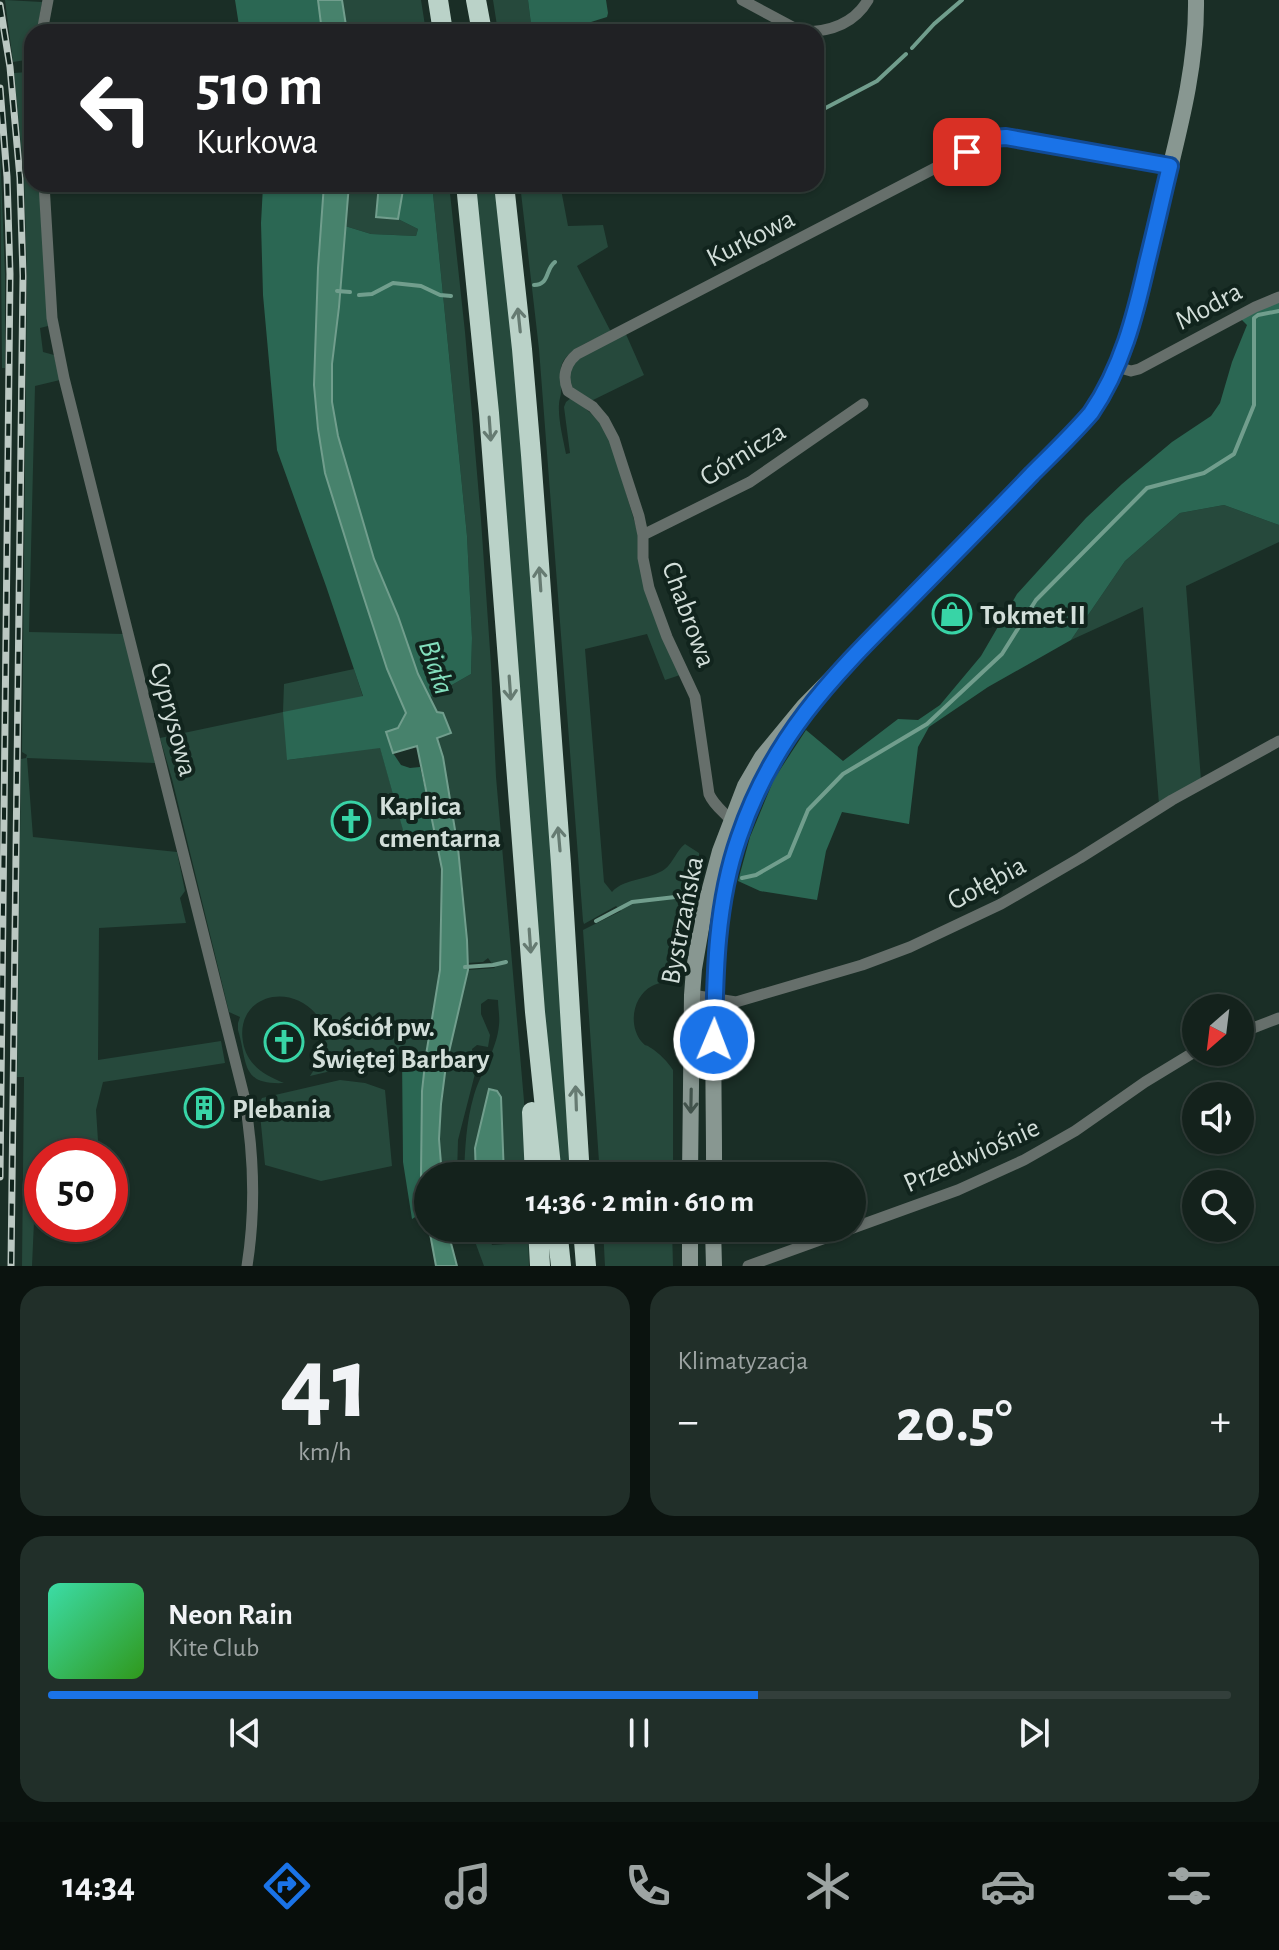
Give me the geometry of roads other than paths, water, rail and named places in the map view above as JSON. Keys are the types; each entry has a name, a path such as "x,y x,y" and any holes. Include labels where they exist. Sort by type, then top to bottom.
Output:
{"highway":[{"path":"438,0 442,24"},
{"path":"476,0 480,24"},
{"path":"467,192 488,398 535,1012 551,1162"},
{"path":"505,192 531,455 579,1162"},
{"path":"534,1162 529,1051 535,1012"},
{"path":"539,1242 540,1266"},
{"path":"558,1242 561,1266"},
{"path":"584,1242 586,1266"}],"main road":[{"name":"Bystrzańska","path":"690,1162 694,969 704,911 720,851 745,786 762,757 793,717 1083,423 1100,400 1117,367 1137,304 1194,51 1196,0"},
{"name":"Bystrzańska","path":"714,1162 716,963 720,915 728,877 739,837 774,757 837,672"},
{"path":"690,1242 690,1266"},
{"path":"713,1242 714,1266"}],"street":[{"path":"44,24 48,0"},
{"path":"742,0 787,24"},
{"path":"824,29 854,19 868,0"},
{"name":"Kurkowa","path":"568,391 565,371 571,358 577,354 993,138 1006,137 1170,166"},
{"name":"Cyprysowa","path":"44,192 52,318 64,378 244,1096 253,1177 247,1266"},
{"name":"Modra","path":"1117,367 1131,371 1139,369 1279,297"},
{"name":"Chabrowa","path":"568,391 593,407 614,439 643,535 643,558 649,588 667,637 695,697 709,794 714,805 731,820"},
{"name":"Górnicza","path":"643,535 736,491 863,404"},
{"name":"Gołębia","path":"692,995 736,1002 862,965 910,947 1001,904 1172,800 1279,741"},
{"name":"Bystrzańska","path":"731,820 739,837"},
{"path":"1254,1028 1279,1018"},
{"name":"Przedwiośnie","path":"748,1266 919,1205 1004,1170 1075,1131 1182,1060"}],"waterway":[{"path":"912,48 962,0"},
{"path":"824,109 877,81 906,54"},
{"path":"534,285 545,280 555,262"},
{"path":"359,295 372,294 393,283 421,286 440,295 451,296"},
{"path":"337,291 350,292"},
{"path":"742,878 756,875 789,856 808,810 843,774 927,724 1002,654 1036,600 1147,488 1204,473 1234,454 1254,405 1254,318 1279,311"},
{"path":"596,921 632,902 684,896"},
{"path":"465,967 506,962"}],"railway":[{"path":"0,5 10,67 20,178 23,276 11,1266"},
{"path":"0,88 10,274 0,1177"}],"place":[{"name":"Tokmet II","path":"952,614"},
{"name":"Kaplica cmentarna","path":"351,821"},
{"name":"Kościół pw. Świętej Barbary","path":"284,1042"},
{"name":"Plebania","path":"204,1108"}],"water label":[{"name":"Biała","path":"437,667"}]}
